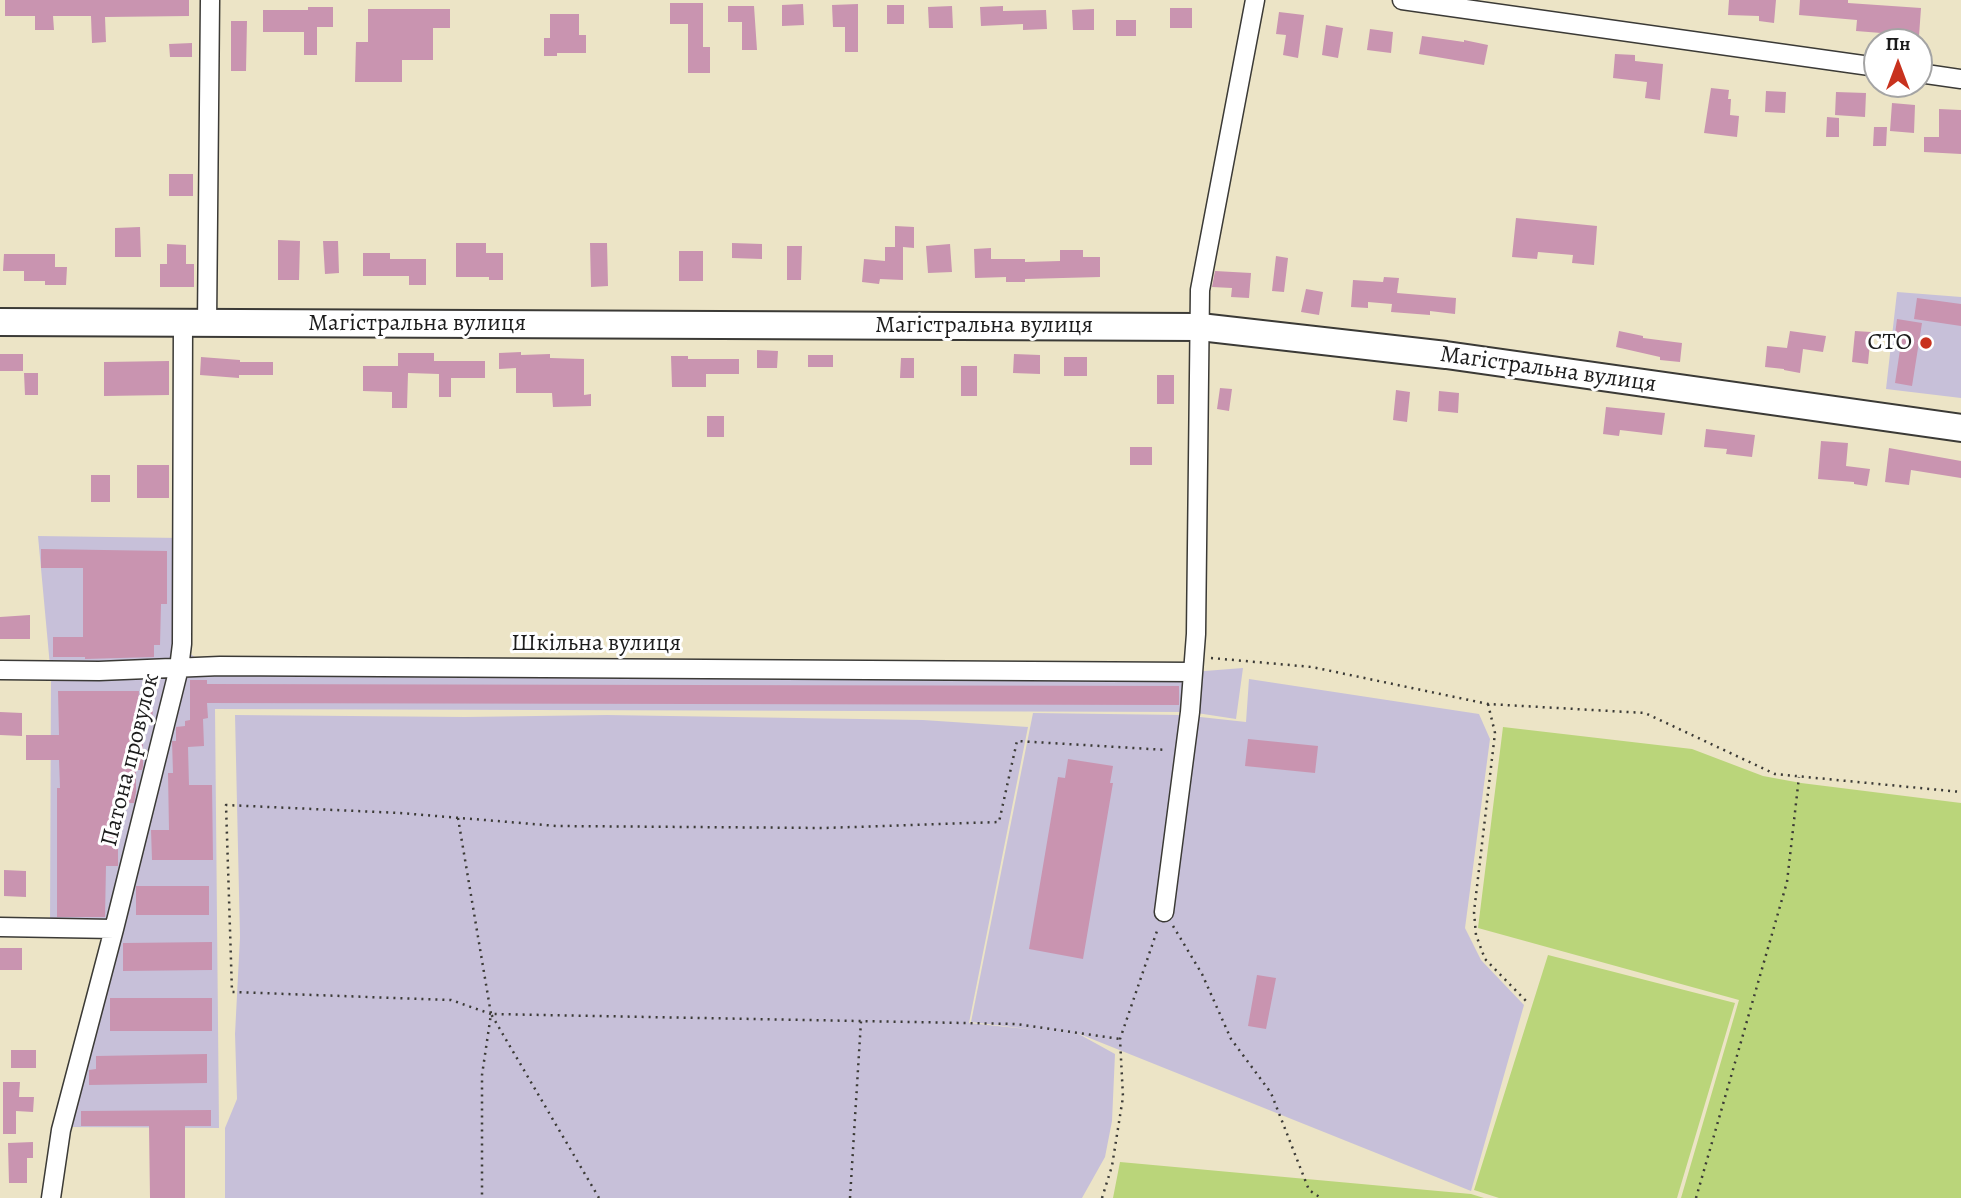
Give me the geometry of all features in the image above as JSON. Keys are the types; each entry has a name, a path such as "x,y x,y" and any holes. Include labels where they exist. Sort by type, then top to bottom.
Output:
{"main road":[{"name":"Магістральна вулиця","path":"0,322 1200,327 1446,355 1961,428"}],"street":[{"name":"Патона провулок","path":"51,1198 61,1130 179,668 210,0"},
{"path":"1164,912 1190,712 1193,664 1197,597 1202,276 1255,0"},
{"path":"1402,0 1863,65"},
{"path":"1933,75 1961,79"},
{"name":"Шкільна вулиця","path":"0,670 99,671 233,666 1193,664"},
{"path":"0,927 114,929"}],"path":[{"path":"1193,664 1312,667 1488,704 1645,713 1775,774 1961,792"},
{"path":"1488,704 1495,733 1474,912 1476,935 1485,959 1528,1003"},
{"path":"1120,1039 1016,1024 491,1014 452,1000 232,992 226,805 400,813 556,826 811,828 999,822 1017,741 1185,751"},
{"path":"1696,1198 1787,882 1800,776"},
{"path":"458,818 491,1014 482,1075 482,1198"},
{"path":"1102,1198 1112,1166 1123,1097 1120,1039 1164,912"},
{"path":"1164,912 1202,974 1231,1039 1271,1093 1309,1190 1321,1198"},
{"path":"491,1014 599,1198"},
{"path":"849,1198 861,1021"}],"shaded area":[{"name":"СТО","path":"1897,292 1961,297 1961,398 1886,389"},
{"path":"38,536 181,538 189,653 199,660 1192,672 1243,668 1236,719 1190,712 215,709 219,1128 71,1127 113,930 50,928 51,677"},
{"path":"1249,679 1479,714 1490,739 1465,928 1481,960 1524,1005 1471,1191 1077,1033 1115,1054 1112,1121 1105,1157 1082,1198 225,1198 225,1128 237,1099 235,1034 240,937 235,715 607,715 923,720 1028,727 969,1023 1036,1030 971,1022 1033,713 1182,715 1246,722"}],"green space":[{"path":"1503,727 1692,749 1763,776 1961,803 1961,1198 1681,1198 1739,1000 1478,928"},
{"path":"1548,955 1735,1003 1677,1198 1499,1198 1474,1190"},
{"path":"1120,1162 1471,1194 1484,1198 1113,1198"}],"building":[{"path":"5,0 189,0 189,16 105,17 106,42 92,43 91,16 53,16 54,30 35,30 35,16 5,16"},
{"path":"1729,0 1776,0 1774,23 1759,21 1759,16 1728,15"},
{"path":"1800,0 1848,0 1848,3 1921,8 1920,28 1863,28 1863,32 1856,31 1857,20 1799,15"},
{"path":"670,3 703,3 703,47 710,47 710,73 688,73 688,24 670,24"},
{"path":"803,4 804,25 782,26 782,5"},
{"path":"858,4 858,52 845,52 845,27 833,27 832,5"},
{"path":"887,5 904,5 904,24 887,24"},
{"path":"728,6 754,6 757,50 742,50 742,22 728,22"},
{"path":"952,6 953,28 929,28 928,7"},
{"path":"1003,6 1003,11 1046,10 1047,29 1023,30 1023,24 981,26 980,7"},
{"path":"308,7 333,7 333,27 317,27 317,55 304,55 304,32 263,32 263,10 308,10"},
{"path":"1170,8 1192,8 1192,28 1170,28"},
{"path":"368,9 450,9 450,28 433,28 433,60 402,60 402,82 355,82 356,42 368,42"},
{"path":"1094,9 1094,30 1073,30 1072,10"},
{"path":"1279,12 1304,15 1298,58 1283,55 1286,35 1276,34"},
{"path":"550,14 579,14 579,35 586,35 586,53 544,56 544,38 550,38"},
{"path":"1116,20 1136,20 1136,36 1116,36"},
{"path":"231,21 247,21 246,71 231,71"},
{"path":"1326,25 1343,28 1338,58 1322,55"},
{"path":"1370,29 1393,32 1391,53 1367,50"},
{"path":"1422,36 1488,45 1484,65 1419,54"},
{"path":"192,43 192,57 170,57 169,44"},
{"path":"1615,54 1635,55 1635,61 1663,64 1660,100 1645,98 1647,82 1613,78"},
{"path":"1711,88 1729,90 1730,115 1739,116 1737,137 1704,133"},
{"path":"1766,91 1786,92 1785,113 1765,112"},
{"path":"1836,92 1863,93 1863,98 1866,98 1865,117 1835,115"},
{"path":"1892,103 1915,105 1914,133 1890,131"},
{"path":"1939,109 1961,110 1961,154 1924,152 1924,137 1939,137"},
{"path":"1827,117 1839,118 1839,137 1826,137"},
{"path":"1874,127 1887,127 1886,146 1873,146"},
{"path":"169,174 193,174 193,196 169,196"},
{"path":"1516,218 1597,226 1594,265 1572,263 1573,255 1538,252 1537,259 1512,257"},
{"path":"895,226 914,227 914,248 903,247 903,280 880,279 879,284 862,282 864,259 885,261 885,247 895,247"},
{"path":"140,227 141,257 115,257 115,228"},
{"path":"278,240 300,241 299,280 278,280"},
{"path":"323,241 338,241 339,273 325,274"},
{"path":"456,243 486,243 486,253 503,253 503,280 489,280 489,277 456,277"},
{"path":"590,243 607,243 608,286 591,287"},
{"path":"732,243 762,244 762,259 732,258"},
{"path":"167,244 186,245 186,264 194,264 194,287 160,287 160,264 167,264"},
{"path":"950,244 952,272 928,273 926,246"},
{"path":"787,246 802,246 801,280 787,280"},
{"path":"991,248 991,259 1025,259 1025,262 1060,261 1060,250 1083,250 1083,257 1100,257 1100,277 1025,279 1025,282 1006,282 1006,277 975,278 974,249"},
{"path":"679,251 703,251 703,281 679,281"},
{"path":"363,253 390,253 390,259 426,259 426,285 409,285 409,276 363,276"},
{"path":"4,254 55,254 55,267 67,267 66,285 24,281 24,271 3,271"},
{"path":"1276,256 1288,258 1284,292 1272,291"},
{"path":"1215,271 1251,273 1249,298 1231,297 1232,288 1212,287"},
{"path":"1384,277 1399,278 1397,293 1456,298 1455,314 1430,311 1430,315 1391,312 1392,304 1368,302 1368,308 1351,307 1353,280 1383,282"},
{"path":"1306,289 1323,292 1319,315 1301,312"},
{"path":"1917,298 1961,304 1961,326 1914,319"},
{"path":"1897,319 1922,323 1912,386 1895,383 1901,343 1894,342"},
{"path":"1619,331 1643,338 1682,343 1680,362 1660,360 1660,357 1616,347"},
{"path":"1790,331 1826,336 1823,352 1803,349 1800,373 1765,367 1767,346 1787,348"},
{"path":"1855,331 1871,332 1868,364 1852,362"},
{"path":"757,350 778,351 777,368 757,368"},
{"path":"521,352 521,355 550,354 550,358 584,359 584,395 591,394 591,406 553,407 552,393 516,393 516,368 499,369 499,353"},
{"path":"398,353 434,353 434,361 485,361 485,378 451,378 451,397 439,397 439,374 408,373 407,408 392,408 392,392 363,391 363,366 398,366"},
{"path":"0,354 23,354 23,371 0,371"},
{"path":"1014,354 1040,355 1040,374 1013,373"},
{"path":"808,355 833,355 833,367 808,367"},
{"path":"671,356 688,356 688,359 739,359 739,374 706,374 706,387 672,387"},
{"path":"201,357 240,362 273,362 273,375 239,375 239,378 200,375"},
{"path":"1064,357 1087,357 1087,376 1064,376"},
{"path":"901,358 914,358 914,378 900,378"},
{"path":"169,361 169,395 104,396 104,362"},
{"path":"961,366 977,366 977,396 961,396"},
{"path":"24,373 38,373 38,395 25,395"},
{"path":"1157,375 1174,375 1174,404 1157,404"},
{"path":"1220,388 1232,389 1229,411 1217,409"},
{"path":"1396,390 1410,392 1407,422 1393,420"},
{"path":"1439,391 1459,393 1458,413 1438,411"},
{"path":"1606,407 1665,413 1662,435 1620,430 1619,436 1603,434"},
{"path":"707,416 724,416 724,437 707,437"},
{"path":"1706,429 1755,435 1752,457 1726,454 1727,449 1704,447"},
{"path":"1821,441 1848,443 1846,466 1870,469 1867,486 1854,482 1818,479"},
{"path":"1130,447 1152,447 1152,465 1130,465"},
{"path":"1889,448 1961,461 1961,478 1911,470 1909,485 1885,482"},
{"path":"137,465 169,465 169,498 137,498"},
{"path":"91,475 110,475 110,502 91,502"},
{"path":"41,549 167,551 167,604 161,604 160,645 154,645 154,657 53,657 53,637 83,637 83,568 41,568"},
{"path":"30,615 30,639 0,639 0,617"},
{"path":"190,680 207,680 207,684 1179,686 1179,705 207,703 208,718 203,719 204,746 188,747 189,785 212,785 213,860 152,860 151,830 169,830 168,773 173,773 172,741 176,741 176,727 185,726 185,721 190,720"},
{"path":"58,691 139,691 138,709 153,709 152,723 143,723 143,766 142,770 136,770 134,803 125,803 125,816 118,816 118,866 106,866 105,917 57,917 59,760 26,760 26,735 59,735"},
{"path":"0,712 22,713 22,736 0,735"},
{"path":"1248,739 1318,746 1315,773 1245,766"},
{"path":"1068,759 1113,766 1110,783 1113,783 1083,959 1029,949 1058,777 1065,778"},
{"path":"4,870 26,871 26,897 4,896"},
{"path":"136,886 209,886 209,915 136,915"},
{"path":"212,942 212,970 123,971 123,943"},
{"path":"0,948 22,948 22,970 0,970"},
{"path":"1257,975 1276,978 1266,1029 1248,1026"},
{"path":"110,998 212,998 212,1031 110,1031"},
{"path":"11,1050 36,1050 36,1068 11,1068"},
{"path":"207,1054 207,1083 89,1085 89,1070 96,1069 96,1056"},
{"path":"3,1082 20,1082 19,1097 34,1097 33,1112 16,1111 16,1134 3,1134"},
{"path":"211,1110 211,1126 185,1126 185,1198 150,1198 149,1126 81,1126 81,1111"},
{"path":"33,1142 33,1158 27,1158 27,1183 9,1183 8,1143"}],"place":[{"name":"СТО","path":"1926,343"}]}
